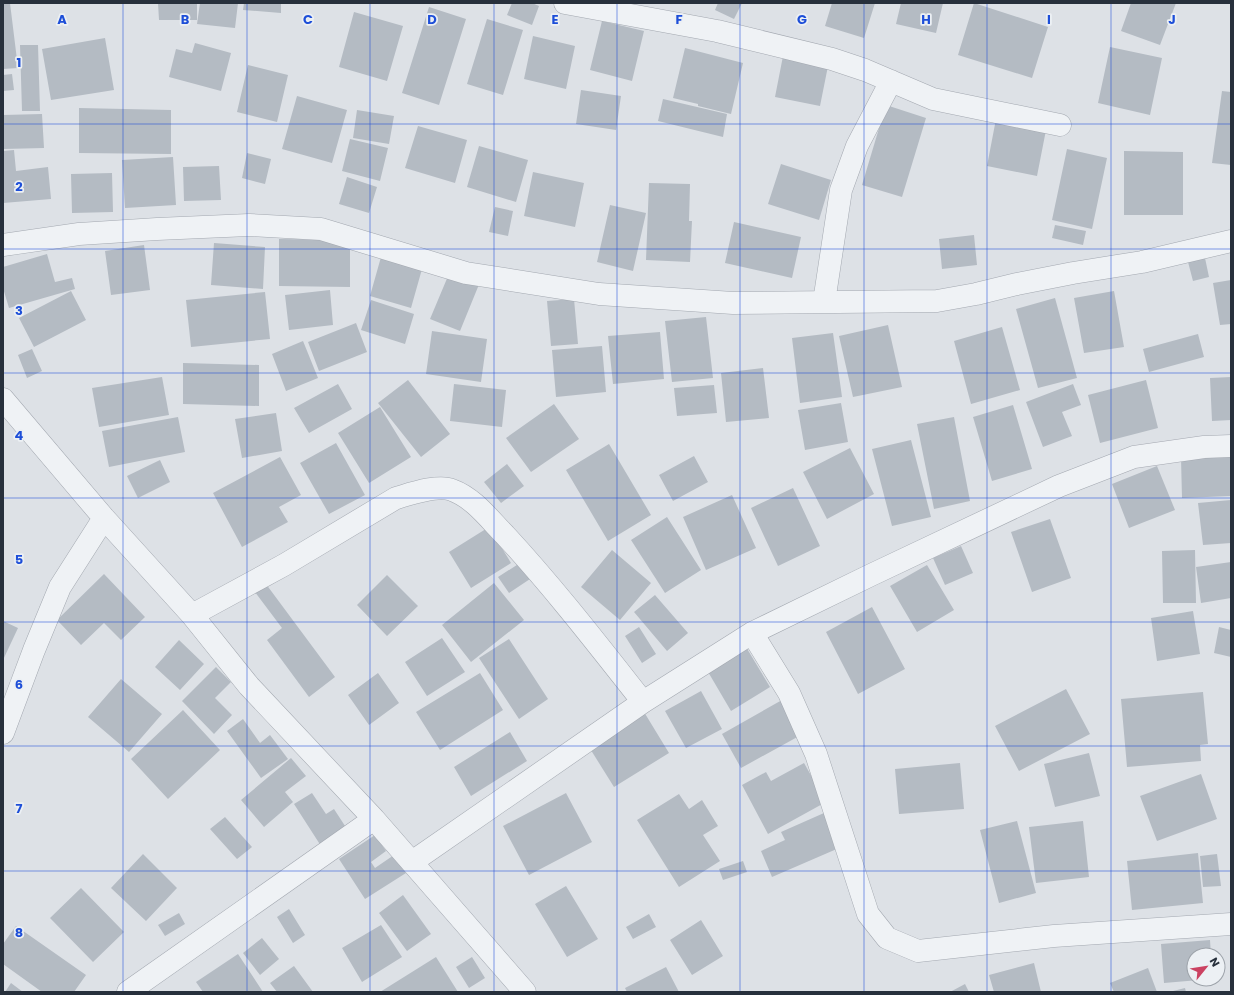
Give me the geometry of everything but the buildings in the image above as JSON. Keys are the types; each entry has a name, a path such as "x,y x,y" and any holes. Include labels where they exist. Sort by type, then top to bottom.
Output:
{"street":[{"path":"565,3 717,30 832,59 865,70 933,99 1060,125"},
{"path":"824,302 841,190 857,146 891,81"},
{"path":"3,245 78,234 164,228 249,225 321,229 466,273 599,294 733,303 937,301 1073,273 1142,262 1231,241"},
{"path":"3,399 104,518 192,615 249,686 374,819 525,992"},
{"path":"412,862 643,702 752,632 1059,486 1134,457 1204,447 1231,446"},
{"path":"192,615 284,565 396,498 415,492 438,488 450,489 464,495 481,509 521,552 583,625 643,702"},
{"path":"3,732 60,587 104,518"},
{"path":"752,632 789,694 813,747 868,914 887,938 918,951 1054,936 1231,924"},
{"path":"128,992 374,819"}]}
